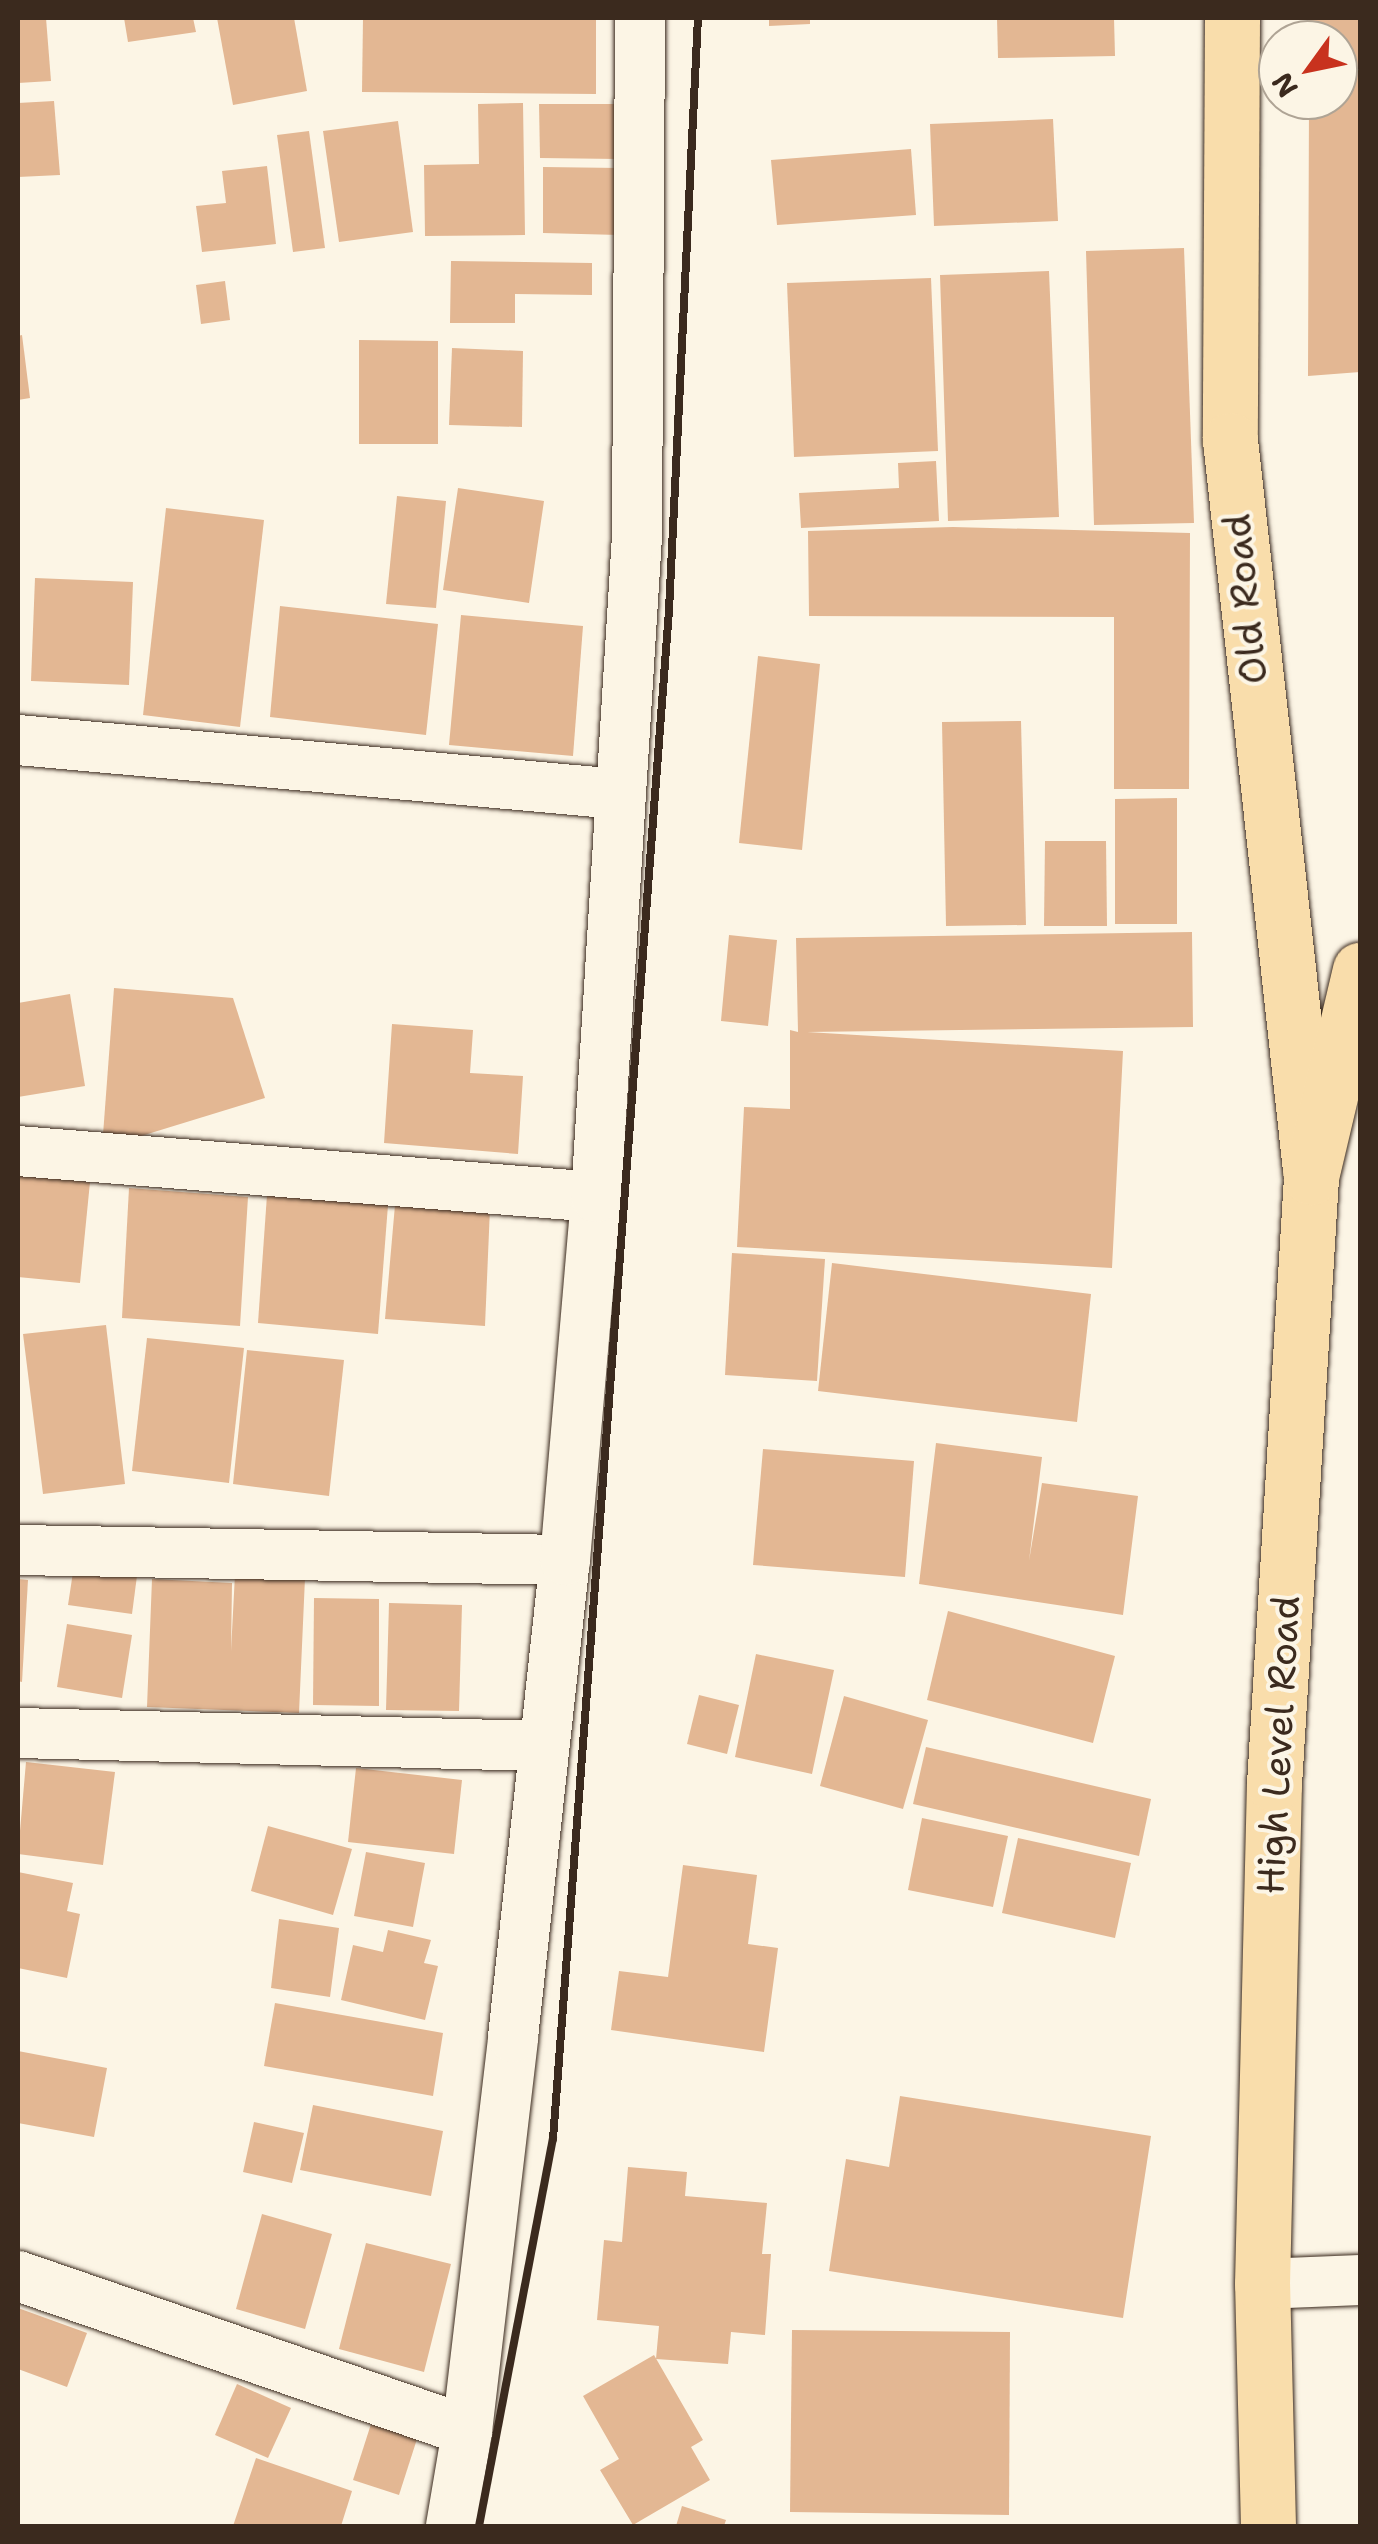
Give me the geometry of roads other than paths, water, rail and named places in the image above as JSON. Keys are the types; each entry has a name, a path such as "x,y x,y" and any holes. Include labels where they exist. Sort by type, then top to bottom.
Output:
{"main road":[{"name":"Old Road","path":"1232,18 1230,440 1311,1177"},
{"name":"High Level Road","path":"1268,2526 1262,2284 1274,1784 1311,1177 1360,970"}],"street":[{"path":"452,2526 467,2431 565,1560 596,1197 637,536 640,18"},
{"path":"18,740 618,794"},
{"path":"18,1151 596,1197"},
{"path":"18,1550 565,1560"},
{"path":"18,1733 542,1746"},
{"path":"18,2276 467,2431"},
{"path":"1262,2284 1360,2280"}],"railway":[{"path":"479,2526 553,2139 669,610 698,18"}]}
